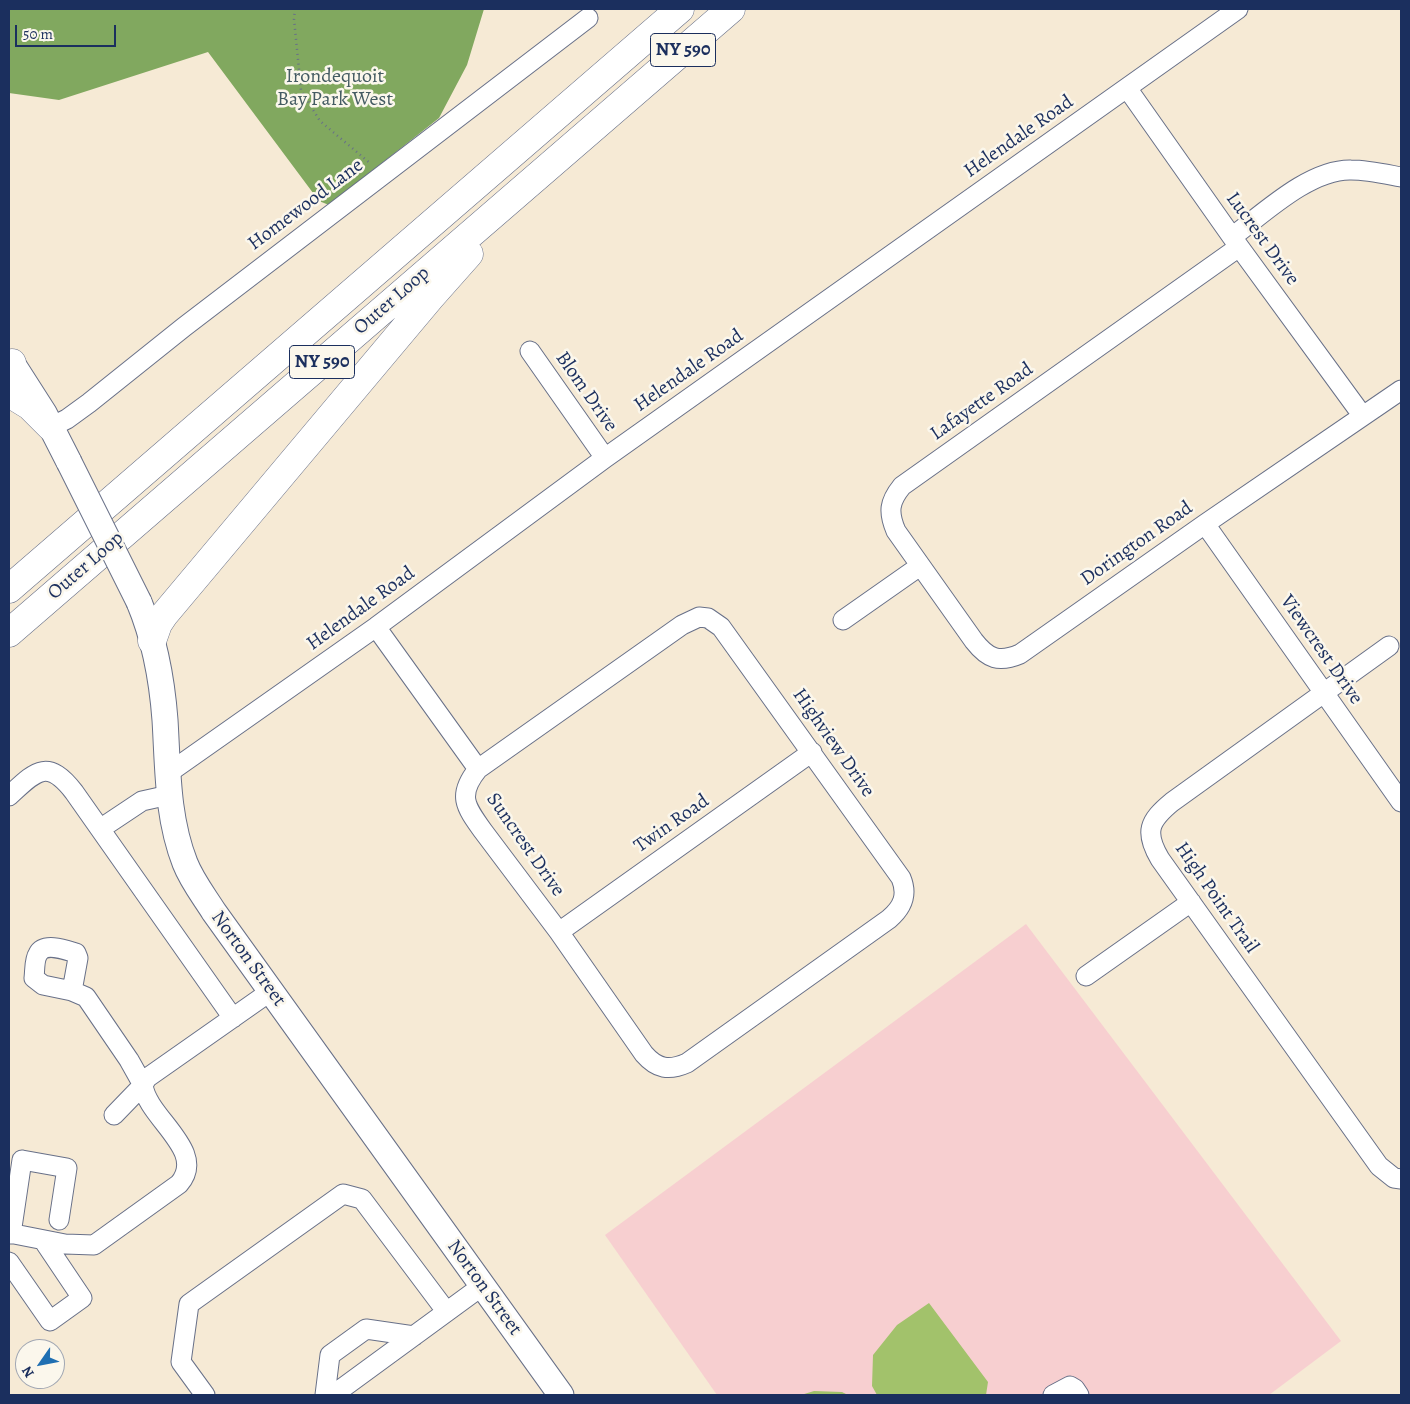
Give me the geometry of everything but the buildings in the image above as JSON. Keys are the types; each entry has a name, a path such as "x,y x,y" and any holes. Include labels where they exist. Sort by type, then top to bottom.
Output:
{"highway":[{"name":"Outer Loop","path":"9,589 680,9"},
{"name":"Outer Loop","path":"9,633 731,9"},
{"path":"152,640 158,624 164,615 430,298 553,168 635,92"},
{"path":"9,393 30,406 51,427"}],"main road":[{"name":"Norton Street","path":"10,362 51,427 69,462 138,602 152,640 163,702 168,784 177,837 189,871 214,912 559,1394"}],"street":[{"name":"Helendale Road","path":"168,784 605,458 1238,9"},
{"name":"Homewood Lane","path":"51,427 67,419 89,403 184,327 588,18"},
{"name":"Lucrest Drive","path":"1126,88 1235,242 1362,415"},
{"name":"Lafayette Road","path":"920,566 896,531 891,520 890,510 892,502 902,486 1235,242 1295,190 1312,179 1329,172 1350,170 1401,177"},
{"name":"Blom Drive","path":"530,351 605,458"},
{"name":"Dorington Road","path":"920,566 980,648 994,658 1011,658 1020,654 1362,415 1401,390"},
{"name":"Viewcrest Drive","path":"1205,524 1401,802"},
{"path":"844,620 920,566"},
{"name":"Highview Drive","path":"478,769 682,625 699,617 708,618 722,627 901,878 905,896 903,904 889,919 687,1063 680,1066"},
{"name":"Suncrest Drive","path":"376,627 478,769 469,780 465,792 472,816 559,932 650,1060 662,1068 680,1066"},
{"name":"High Point Trail","path":"1389,646 1172,802 1154,819 1150,829 1150,837 1152,846 1379,1166 1394,1178 1401,1179"},
{"name":"Twin Road","path":"559,932 812,752"},
{"path":"9,796 31,776 43,772 56,773 67,783 233,1018"},
{"path":"100,829 168,784"},
{"path":"1086,976 1191,902"},
{"path":"59,1220 67,1168 22,1160 10,1234 65,1244 94,1245 179,1184 185,1177 188,1169 185,1153 146,1098 143,1084 129,1060 86,997 72,991"},
{"path":"114,1115 147,1078 271,991"},
{"path":"205,1395 181,1362 189,1304 343,1194 362,1199 446,1311"},
{"path":"9,1262 50,1321 82,1298 43,1240"},
{"path":"333,1395 482,1286"},
{"path":"325,1395 330,1355 366,1329 414,1336"},
{"path":"1053,1395 1070,1386 1079,1395"}],"path":[{"path":"295,9 294,19 300,90 320,122 368,160 381,177"}],"shaded area":[{"path":"1026,924 1341,1341 1269,1395 717,1395 605,1235"}],"green space":[{"name":"Irondequoit Bay Park West","path":"9,9 484,9 467,65 439,118 329,205 319,201 208,52 59,100 9,93"},
{"path":"929,1303 988,1382 986,1395 877,1395 872,1386 873,1355 897,1325"},
{"path":"814,1391 842,1392 848,1395 801,1395"}]}
